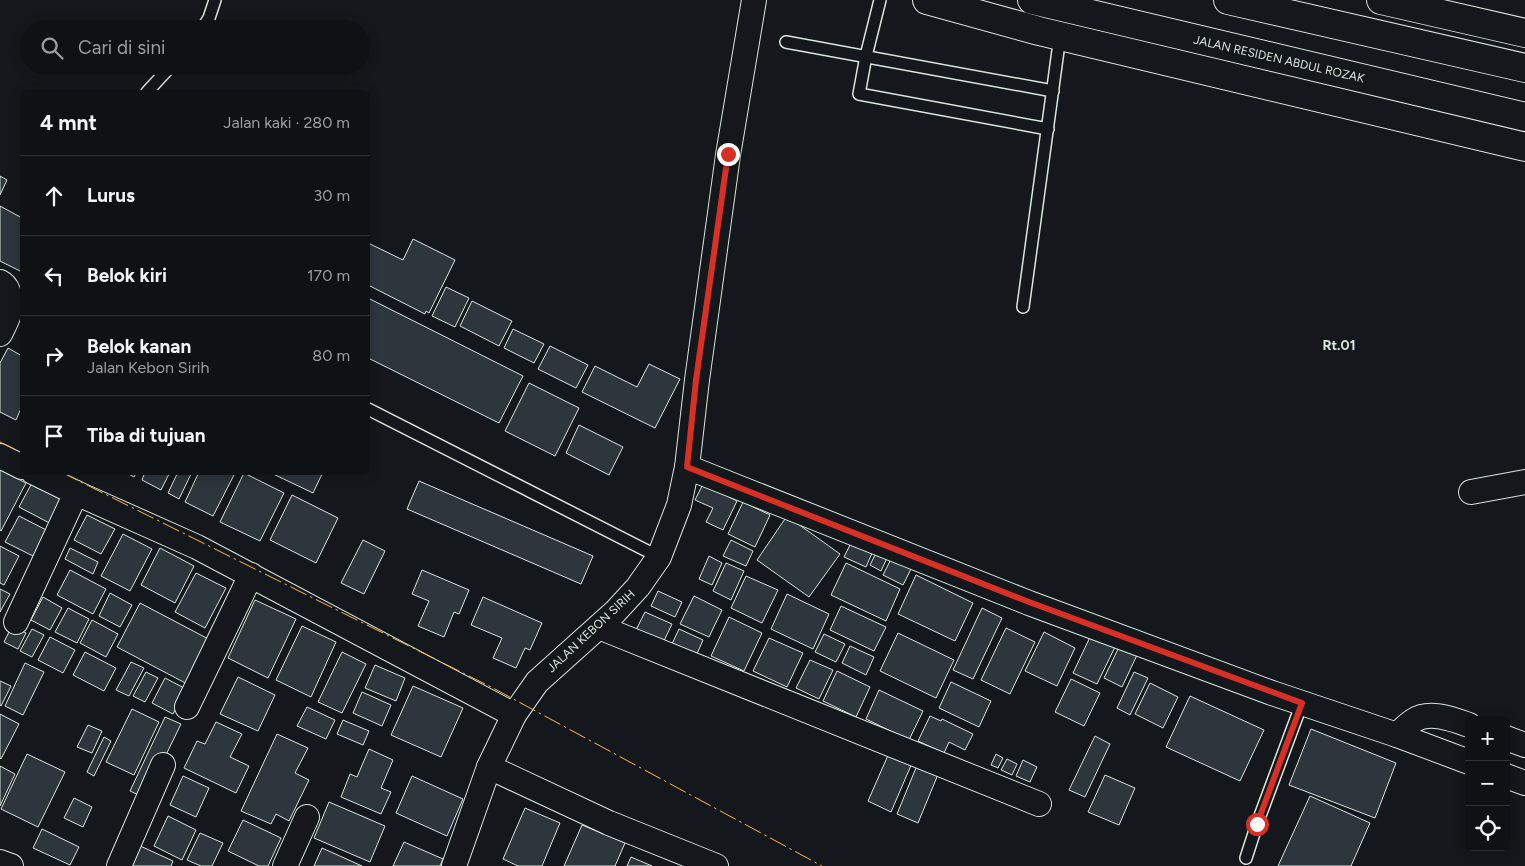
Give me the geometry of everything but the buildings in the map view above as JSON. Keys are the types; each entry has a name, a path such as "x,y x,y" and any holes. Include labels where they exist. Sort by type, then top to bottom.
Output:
{"highway":[{"path":"927,0 1060,36 1525,147"},
{"name":"JALAN RESIDEN ABDUL ROZAK","path":"1032,0 1525,117"},
{"path":"1228,0 1525,68"},
{"path":"1381,0 1525,33"}],"street":[{"name":"JALAN KEBON SIRIH","path":"454,866 489,767 514,716 537,682 615,612 638,587 659,557 678,505 687,467 696,380 728,154 754,0"},
{"path":"0,282 4,284 12,302 10,314 0,334"},
{"path":"0,456 20,466"},
{"path":"687,467 1029,602 1302,703 1397,734 1466,761"},
{"path":"39,475 197,547 514,716"},
{"path":"1471,492 1525,482"},
{"path":"16,622 76,493"},
{"path":"187,707 251,575"},
{"path":"599,627 1039,804"},
{"path":"1397,734 1414,720 1428,716 1449,718 1465,724"},
{"path":"1510,739 1525,745"},
{"path":"119,866 163,765"},
{"path":"489,767 609,823 716,866"},
{"path":"1510,777 1525,783"},
{"path":"285,866 307,817"},
{"path":"0,862 10,866"}],"lane":[{"path":"208,20 215,0"},
{"path":"880,0 858,94 1048,129"},
{"path":"1023,308 1060,36"},
{"path":"786,42 1053,91"},
{"path":"149,90 163,75"},
{"path":"370,410 659,557"},
{"path":"1246,858 1302,703"}],"power":[{"path":"0,442 20,452"},
{"path":"67,475 493,688 822,866"}],"district":[{"name":"Rt.01","path":"1339,345"}],"route":[{"path":"728,154 696,380 687,467 1029,602 1302,703 1257,824"}]}
